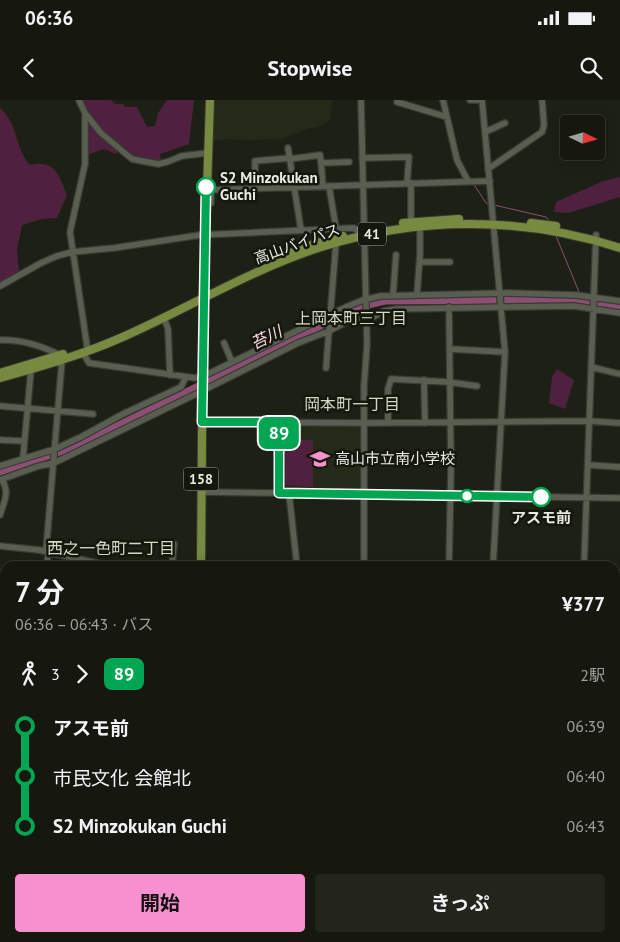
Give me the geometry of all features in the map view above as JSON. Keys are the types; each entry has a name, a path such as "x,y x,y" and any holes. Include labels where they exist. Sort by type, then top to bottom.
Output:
{"highway":[{"name":"158","path":"201,561 205,236 210,100"},
{"name":"高山バイパス","path":"0,373 85,349 164,318 287,254 317,243 362,232 419,221 456,219 553,228 620,242"},
{"name":"高山バイパス","path":"85,349 265,269 362,232 492,222"},
{"name":"高山バイパス","path":"596,238 620,248"},
{"name":"高山バイパス","path":"0,378 31,370 61,357"}],"street":[{"path":"79,100 101,132 132,159 158,164 182,156 207,153"},
{"path":"361,100 362,232 366,300 364,561"},
{"path":"443,100 457,160 470,181"},
{"path":"470,100 482,100 505,352 493,561"},
{"path":"488,169 542,132 544,125 542,100"},
{"path":"397,102 447,117"},
{"path":"86,112 85,164 70,232 85,349 90,362 195,378 203,376 330,315 366,300 393,295 579,295 620,301"},
{"path":"485,132 505,124"},
{"path":"288,148 301,230"},
{"path":"255,188 255,161 320,155 336,228"},
{"path":"362,158 409,157 411,220"},
{"path":"321,164 349,162"},
{"path":"206,204 211,204 211,190 490,181"},
{"path":"417,295 420,262 420,227"},
{"path":"0,286 41,263 72,252 205,236 336,228 354,228 362,232"},
{"path":"584,561 596,238"},
{"path":"326,368 336,243"},
{"path":"393,295 396,255"},
{"path":"420,262 450,262"},
{"path":"0,515 7,494 6,487 1,480 54,462 298,343 352,319 366,316 373,317 389,309 501,306 574,306 620,314"},
{"path":"449,308 451,496 449,561"},
{"path":"164,318 168,330 170,375"},
{"path":"0,340 14,340 61,357 59,411 47,561"},
{"path":"224,343 232,362"},
{"path":"450,349 505,352"},
{"path":"590,367 620,374"},
{"path":"23,458 31,370"},
{"path":"0,466 55,449 97,430 123,414 181,387 186,377"},
{"path":"388,423 388,389 391,379 424,380 477,386"},
{"path":"424,380 425,423"},
{"path":"0,406 93,414"},
{"path":"202,422 364,424 589,421 620,423"},
{"path":"279,422 279,493"},
{"path":"0,440 24,441"},
{"path":"588,465 620,467"},
{"path":"201,492 620,498"},
{"path":"289,493 296,561"},
{"path":"172,561 174,544"},
{"path":"0,546 26,548 86,561"}],"shaded area":[{"path":"81,100 111,100 115,104 123,104 125,107 137,107 147,127 155,126 158,113 167,100 194,100 189,144 160,154 161,161 148,161 136,157 125,151 105,133"},
{"path":"213,100 332,100 330,120 320,126 283,138 210,141"},
{"path":"0,108 10,121 25,159 30,165 45,164 55,170 67,195 57,218 42,219 22,225 17,249 19,271 0,283"},
{"path":"86,122 90,122 97,132 118,150 116,154 104,149 87,155"},
{"path":"620,177 620,197 568,213 554,212 556,202 603,181"},
{"path":"557,369 574,380 565,409 549,403 552,377"},
{"name":"高山市立南小学校","path":"281,425 358,426 362,429 360,488 357,492 281,490"},
{"path":"285,440 313,440 313,487 284,484"}],"waterway":[{"path":"473,183 486,203 490,204"},
{"path":"494,205 546,217 551,223"},
{"path":"556,236 579,292"},
{"name":"苔川","path":"0,472 72,448 359,307 385,301 578,300 620,308"}],"bus line":[{"name":"89","path":"206,187 202,422 279,422 279,493 541,497"}],"place":[{"name":"S2 Minzokukan Guchi","path":"206,187"},
{"name":"高山市立南小学校","path":"320,459"},
{"name":"アスモ前","path":"541,497"}],"district":[{"name":"上岡本町三丁目","path":"351,318"},
{"name":"岡本町一丁目","path":"352,404"},
{"name":"西之一色町二丁目","path":"111,548"}]}
